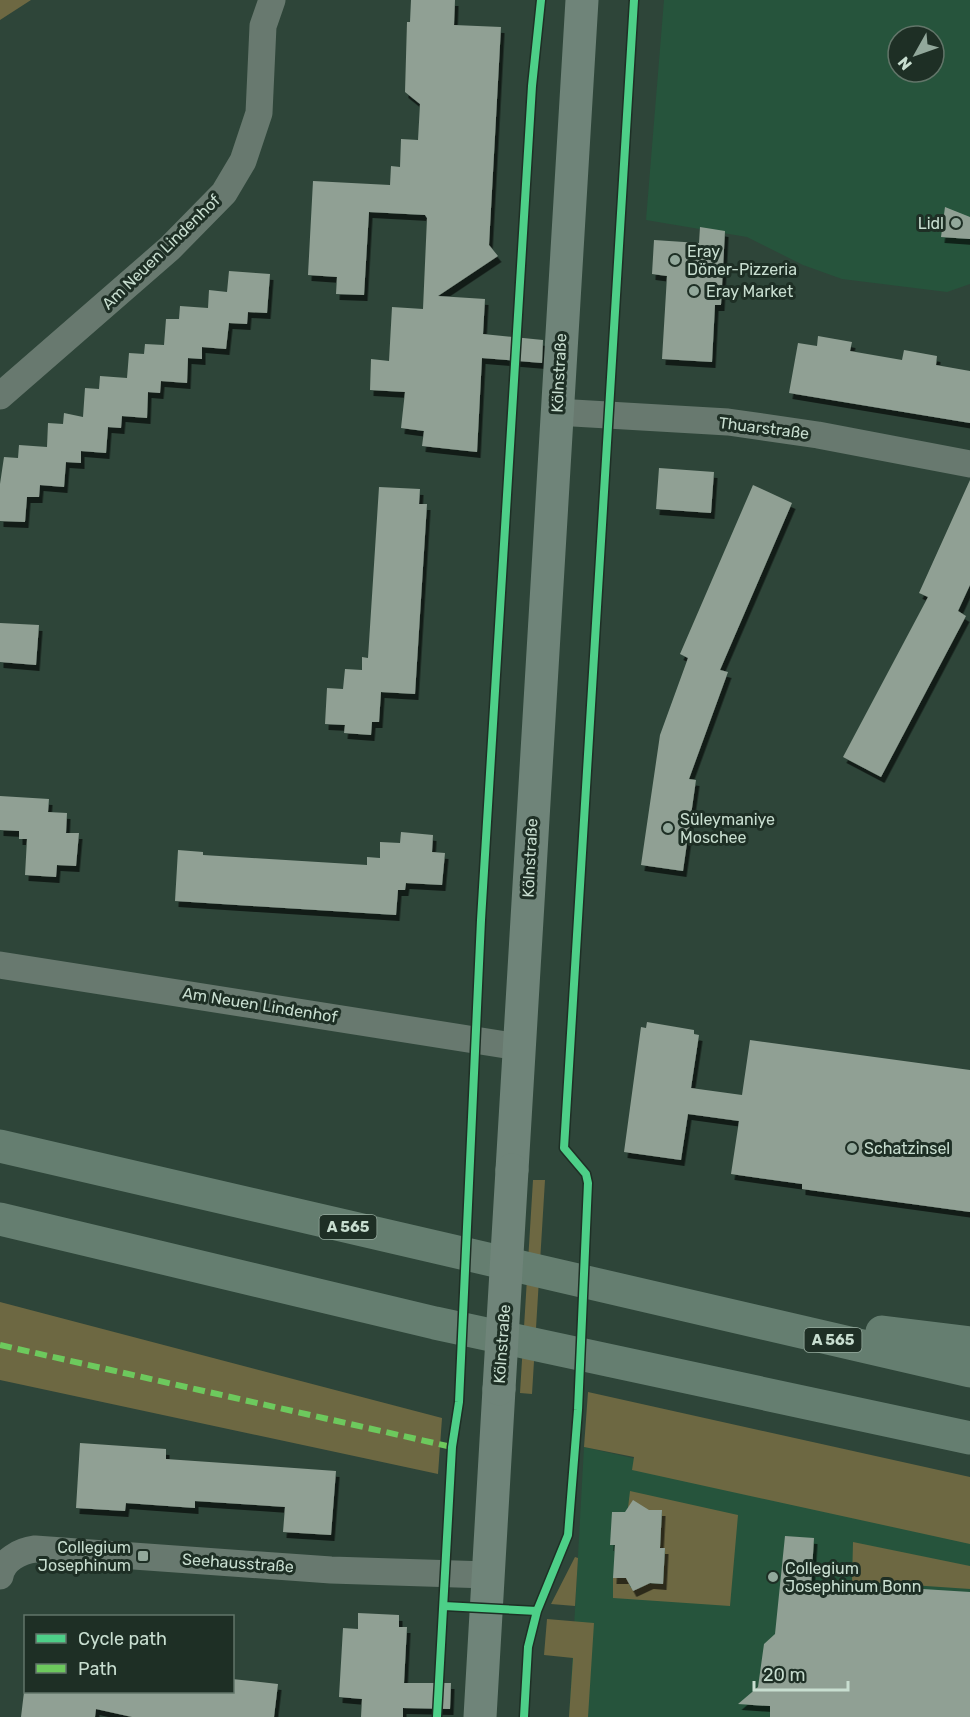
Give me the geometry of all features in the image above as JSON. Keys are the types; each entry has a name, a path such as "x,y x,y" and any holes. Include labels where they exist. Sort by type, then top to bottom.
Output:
{"highway":[{"name":"A 565","path":"0,1146 970,1371"},
{"path":"0,1219 435,1323 970,1438"},
{"path":"696,1307 970,1343"}],"main road":[{"name":"Kölnstraße","path":"480,1717 582,0"}],"street":[{"name":"Am Neuen Lindenhof","path":"0,396 162,256 224,193 243,161 259,113 263,26 272,0"},
{"name":"Thuarstraße","path":"556,412 728,422 818,435 970,464"},
{"name":"Am Neuen Lindenhof","path":"0,965 519,1047"},
{"name":"Seehausstraße","path":"0,1576 1,1571 13,1557 35,1549 331,1570 488,1575"}],"shaded area":[{"path":"0,0 31,0 0,20"},
{"path":"664,0 970,0 970,284 947,292 842,279 803,265 747,237 646,220"},
{"path":"533,1180 545,1180 532,1394 520,1393"},
{"path":"0,1302 442,1418 438,1474 0,1380"},
{"path":"588,1392 970,1477 970,1544 632,1470 634,1457 584,1447"},
{"name":"Collegium Josephinum Bonn","path":"584,1447 970,1535 970,1717 569,1717"},
{"path":"630,1491 738,1515 730,1606 613,1598 613,1578 629,1578 630,1587 641,1588 643,1583 663,1584 665,1549 660,1548 662,1511 642,1510 636,1503 628,1508"},
{"path":"853,1542 970,1566 970,1589 852,1581"},
{"path":"575,1557 578,1558 575,1606 551,1604"},
{"path":"547,1619 594,1623 588,1717 569,1717 573,1658 544,1655"}],"building":[{"path":"411,0 455,0 454,25 501,27 489,245 498,256 438,296 485,299 483,334 543,340 542,363 482,358 477,452 422,446 424,431 401,428 405,392 370,390 371,359 389,361 392,307 423,309 427,218 425,215 369,212 364,295 336,294 337,277 308,275 313,181 390,185 391,166 400,167 401,139 418,140 420,104 405,92 407,22 410,22"},
{"name":"Lidl","path":"945,207 970,217 970,239 941,237"},
{"name":"Eray Market","path":"700,227 725,231 721,305 715,305 712,362 662,359 667,276 652,274 654,240 699,243"},
{"path":"229,271 270,274 267,313 248,312 247,324 229,323 226,349 202,347 202,359 188,358 187,383 161,381 160,393 148,392 147,418 122,416 121,428 108,427 106,453 81,451 81,463 66,462 64,487 40,485 39,497 27,497 25,522 0,521 0,484 4,457 18,458 19,445 47,447 48,423 63,424 64,413 83,417 85,388 99,389 100,376 127,378 129,353 144,354 145,344 164,345 166,319 179,319 180,306 208,308 209,290 227,292"},
{"path":"818,336 852,342 850,351 902,360 904,350 937,356 936,365 970,371 970,423 789,393 798,343 817,346"},
{"path":"659,468 714,472 711,513 656,509"},
{"path":"970,480 970,585 958,611 966,616 881,777 843,757 928,597 919,593"},
{"path":"753,485 792,503 720,670 728,672 689,779 696,780 683,871 641,865 660,735 688,658 680,654"},
{"path":"379,487 420,489 419,504 427,504 415,694 381,692 379,722 372,722 371,735 344,733 345,725 325,724 327,688 343,689 345,669 362,670 362,657 368,658"},
{"path":"0,623 39,625 36,665 0,662"},
{"path":"0,796 49,799 48,812 67,813 66,833 79,833 76,866 57,865 56,877 25,875 27,839 19,839 19,831 0,830"},
{"path":"401,832 433,835 432,852 445,853 442,885 406,883 405,890 398,890 396,915 175,901 178,850 203,852 203,855 367,865 367,857 380,858 380,842 400,843"},
{"name":"Schatzinsel","path":"647,1022 694,1030 694,1034 699,1035 691,1088 742,1095 750,1040 970,1070 970,1212 802,1189 802,1184 731,1174 739,1121 688,1114 681,1160 624,1152 641,1027 646,1028"},
{"path":"80,1443 166,1449 166,1459 336,1471 331,1535 283,1532 285,1507 195,1501 195,1508 126,1503 125,1511 76,1508"},
{"path":"633,1500 649,1510 662,1510 660,1548 665,1548 663,1584 650,1583 633,1591 626,1578 613,1578 615,1545 610,1545 612,1512 625,1512"},
{"path":"785,1536 814,1538 811,1586 870,1589 875,1586 970,1592 970,1717 770,1717 770,1706 738,1704 758,1687 764,1644 775,1634"},
{"path":"358,1613 399,1615 399,1627 407,1627 404,1683 451,1683 450,1709 403,1708 403,1717 361,1717 362,1699 339,1697 343,1628 358,1629"},
{"path":"234,1679 278,1684 274,1717 132,1717 96,1709 95,1717 21,1717 24,1692 234,1693"}],"marked path":[{"path":"0,1345 452,1447"}],"cycle path":[{"path":"437,1717 452,1447 459,1402 481,920 532,86 541,0"},
{"path":"524,1717 528,1647 537,1611 568,1535 578,1410 588,1183 586,1174 564,1148 634,0"},
{"path":"444,1606 537,1611"}],"place":[{"name":"Lidl","path":"956,223"},
{"name":"Eray Döner-Pizzeria","path":"675,260"},
{"name":"Eray Market","path":"694,291"},
{"name":"Süleymaniye Moschee","path":"668,828"},
{"name":"Schatzinsel","path":"852,1148"},
{"name":"Collegium Josephinum","path":"143,1556"},
{"name":"Collegium Josephinum Bonn","path":"773,1577"}]}
